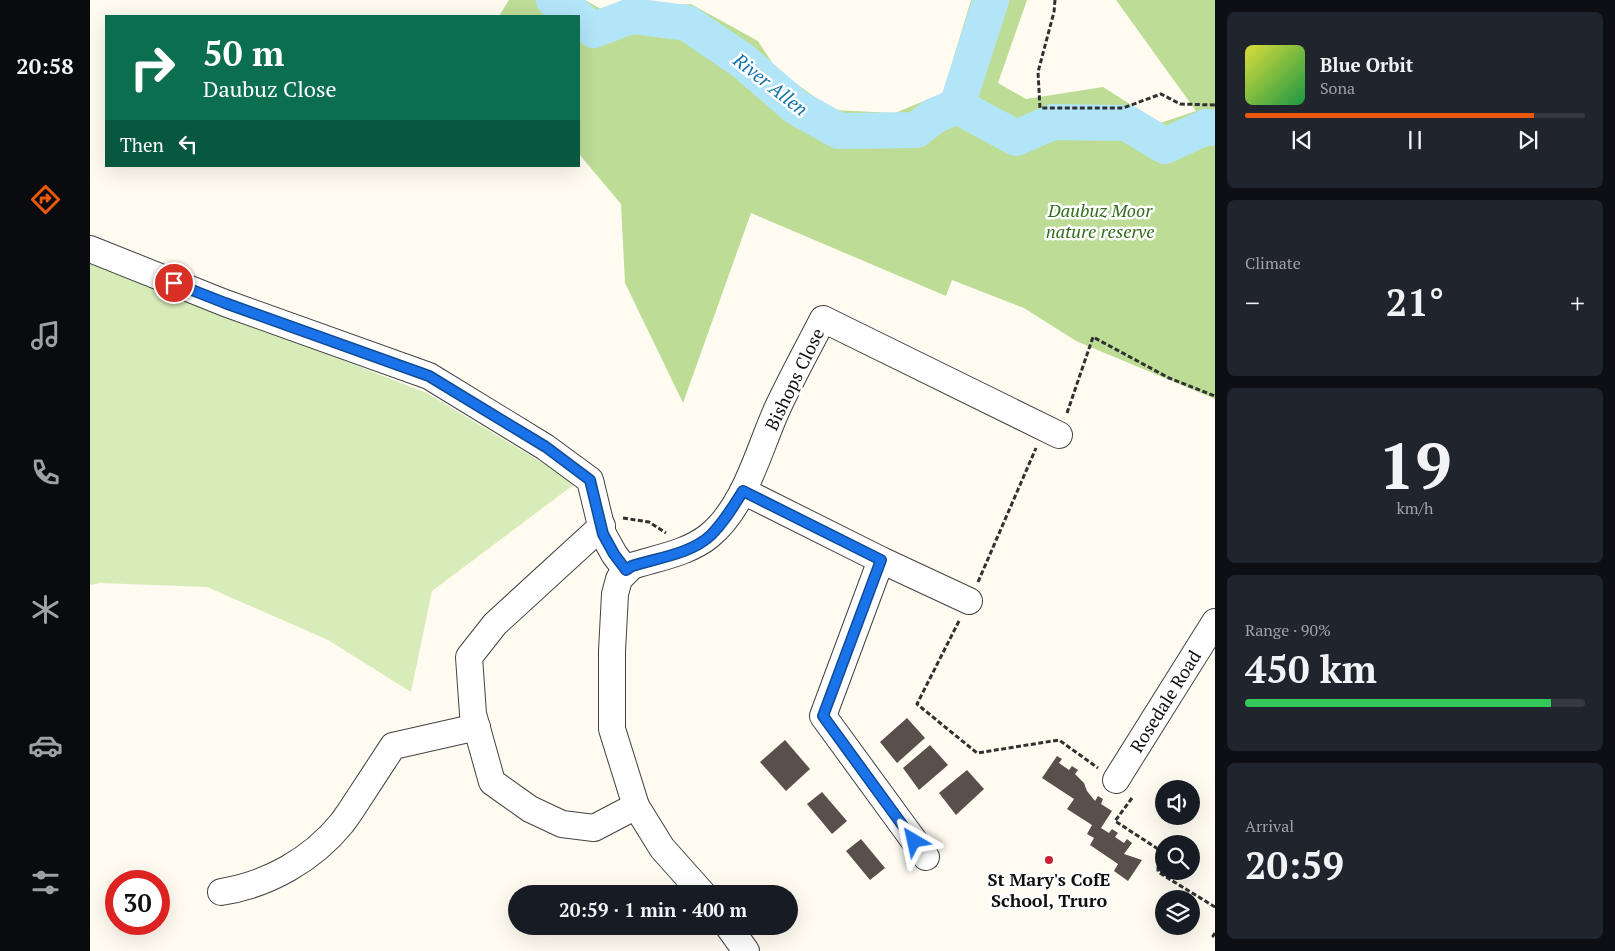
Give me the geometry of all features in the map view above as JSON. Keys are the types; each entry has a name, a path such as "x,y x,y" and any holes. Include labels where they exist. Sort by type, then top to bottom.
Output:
{"street":[{"path":"90,249 225,303 429,376 546,447 590,480 603,534 626,570 619,579 616,594 612,651 612,729 636,806 662,848 695,885"},
{"name":"Bishops Close","path":"626,570 632,566 690,548 710,536 728,515 743,491 778,408 823,319 1052,431"},
{"path":"743,491 881,560 969,601"},
{"path":"602,526 495,624 469,656 473,714 492,782 530,809 562,824 594,828 636,806"},
{"path":"881,560 823,716 926,857"},
{"name":"Rosedale Road","path":"1116,780 1215,622"},
{"path":"221,892 239,889 268,879 326,840 343,823 393,746 476,727"}],"path":[{"path":"1055,0 1054,12 1038,72 1040,108 1123,108 1161,94 1180,104 1215,105"},
{"path":"1215,396 1170,378 1092,336 1052,431 917,704 977,753 1059,740 1136,792 1115,821 1158,850 1158,872 1215,908"},
{"path":"602,526 617,517 649,522 690,548"},
{"path":"1215,933 1213,936 1215,937"}],"green space":[{"name":"Daubuz Moor nature reserve","path":"509,0 585,0 601,9 691,4 758,41 777,70 833,110 895,113 943,93 971,0 1027,0 998,83 1026,99 1103,87 1160,123 1196,111 1116,0 1215,0 1215,399 1076,341 1024,308 952,280 946,296 751,213 683,403 625,283 621,204 580,155 580,15 500,15"},
{"path":"90,262 427,393 576,483 432,591 411,692 328,640 207,587 100,583 90,585"}],"building":[{"path":"907,718 925,738 897,763 880,742"},
{"path":"785,740 810,769 786,791 760,762"},
{"path":"930,745 948,765 919,790 903,768"},
{"path":"1057,756 1062,759 1059,763 1069,770 1072,766 1078,770 1075,774 1084,783 1087,791 1095,801 1098,796 1103,799 1101,804 1112,811 1101,828 1109,833 1112,829 1118,833 1115,837 1124,843 1127,839 1132,843 1124,854 1142,860 1128,881 1114,871 1118,864 1090,845 1094,838 1087,834 1092,825 1067,809 1074,799 1042,778"},
{"path":"967,770 984,789 956,815 939,793"},
{"path":"822,792 847,821 832,834 807,804"},
{"path":"861,839 885,868 870,880 846,851"}],"waterway":[{"name":"River Allen","path":"554,0 575,15"},
{"path":"957,106 991,0"},
{"name":"River Allen","path":"580,20 594,30 631,16 687,23 743,61 796,107 839,131 916,130 934,116 957,106 1016,138 1053,122 1127,123 1165,146 1206,127 1215,128"}],"place":[{"name":"St Mary's CofE School, Truro","path":"1049,860"}],"route":[{"path":"174,283 429,376 546,447 590,480 603,534 626,570 632,566 690,548 710,536 728,515 743,491 881,560 823,716 914,841"}]}
